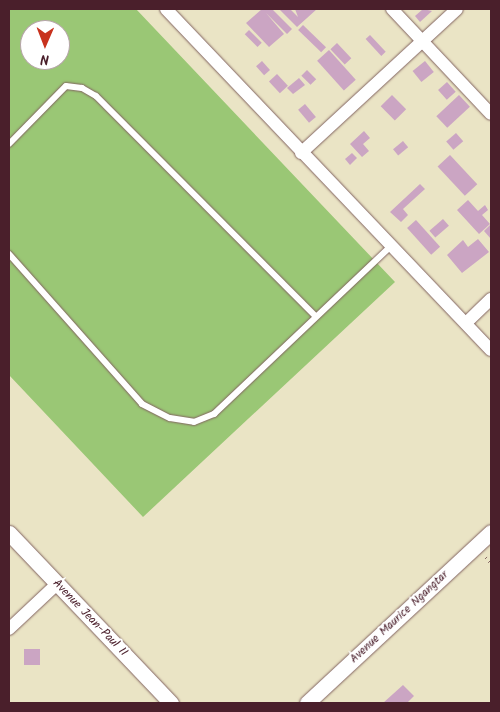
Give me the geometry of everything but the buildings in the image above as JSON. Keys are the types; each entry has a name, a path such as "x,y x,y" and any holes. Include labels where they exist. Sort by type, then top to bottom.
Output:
{"street":[{"path":"166,9 301,153 491,350"},
{"path":"392,9 491,114"},
{"path":"301,153 457,9"},
{"path":"466,323 491,299"},
{"name":"Avenue Maurice Ngangtar","path":"307,703 491,532"},
{"name":"Avenue Jean-Paul II","path":"9,533 171,703"},
{"path":"9,628 58,583"}],"lane":[{"path":"9,144 66,86 82,88 96,96 315,316"},
{"path":"9,254 142,404 170,418 194,422 214,414 315,316 391,246"}],"green space":[{"path":"9,9 136,9 395,282 143,517 9,375"}]}
